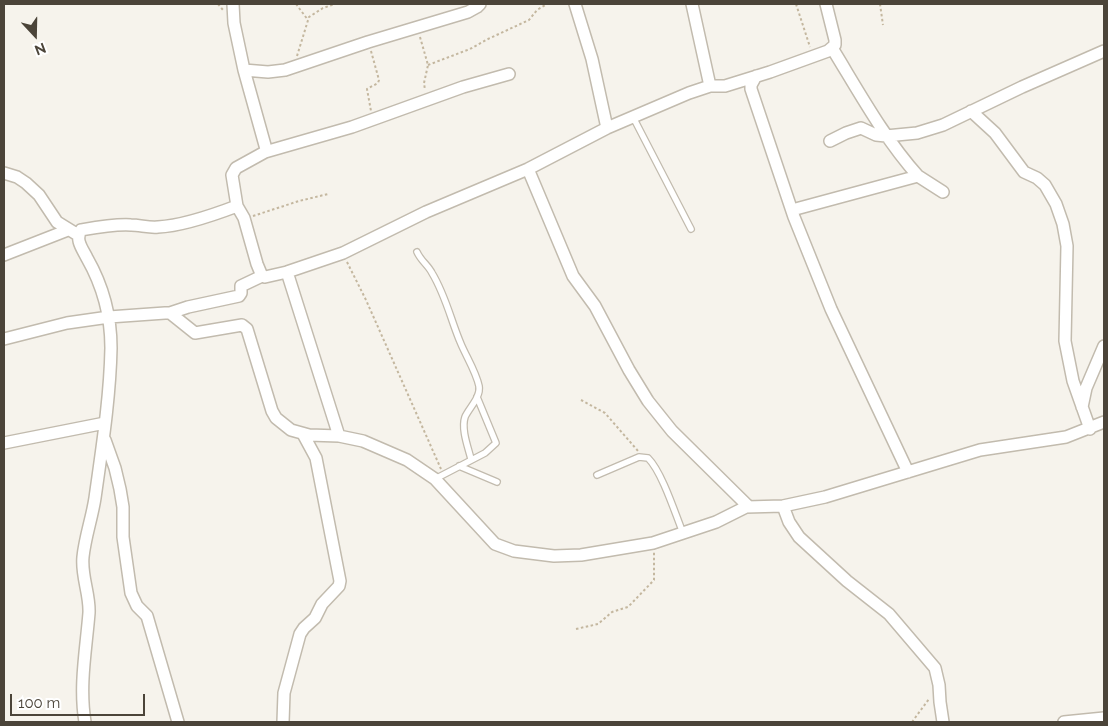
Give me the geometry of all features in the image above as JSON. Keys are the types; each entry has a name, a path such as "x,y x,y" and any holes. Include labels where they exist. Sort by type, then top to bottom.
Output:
{"street":[{"path":"233,4 234,23 244,70 266,146 265,152"},
{"path":"244,70 278,72 368,42 468,12 480,4"},
{"path":"575,4 592,59 607,128"},
{"path":"692,4 710,86"},
{"path":"4,339 56,325 109,317 170,313 188,307 239,296 242,286 262,276 287,272 343,253 426,212 528,169 607,128 710,86 725,86 813,57 832,48 834,45 834,35 826,4"},
{"path":"832,48 898,154 918,176 943,192"},
{"path":"830,141 861,128 876,135 886,136 917,133 943,126 1022,87 1104,51"},
{"path":"262,276 244,218 237,206 232,175 233,170 265,152 374,120 463,87 508,74"},
{"path":"756,76 751,89 792,210 831,309 908,472"},
{"path":"972,111 994,134 1024,172 1037,178 1045,185 1056,204 1068,246 1065,341 1071,374 1090,429"},
{"path":"528,169 573,276 595,306 629,370 648,400 684,444 749,506"},
{"path":"4,173 17,177 32,188 55,219 73,233 98,278 109,317 111,348 104,439 82,560 89,607 82,693 85,722"},
{"path":"792,210 918,176"},
{"path":"4,255 81,230 100,226 115,224 150,227 167,226 218,213 237,206"},
{"path":"287,272 339,436"},
{"path":"170,313 195,332 235,325 246,327 267,396 276,418 291,430 303,434 339,436 381,447 439,477 486,536 495,544 506,550 545,555 567,556 653,542 716,522 749,506 762,508 782,506 825,497 980,450 1066,438 1104,422"},
{"path":"1082,407 1088,383 1104,346"},
{"path":"4,443 105,423"},
{"path":"283,722 284,693 300,634 315,618 322,604 339,586 340,581 316,458 303,434"},
{"path":"104,439 115,468 123,506 123,537 131,593 137,606 147,616 178,722"},
{"path":"782,506 789,522 800,537 847,581 889,614 935,668 944,722"},
{"path":"1064,722 1104,718"}],"lane":[{"path":"634,117 691,229"},
{"path":"417,252 421,261 433,274 479,387 477,397 465,418 464,425 471,459"},
{"path":"439,477 485,453 497,442 477,397"},
{"path":"597,476 644,456 648,458 652,462 683,533"},
{"path":"460,466 498,482"}],"path":[{"path":"296,4 308,20"},
{"path":"293,67 308,20 323,8 334,4"},
{"path":"428,65 470,49 529,20 537,10 547,4"},
{"path":"796,4 813,57"},
{"path":"880,4 884,25"},
{"path":"417,28 428,65 424,82 427,97 423,102"},
{"path":"368,42 378,73 378,83 367,89 374,120"},
{"path":"244,218 328,194"},
{"path":"343,253 366,300 439,477"},
{"path":"581,400 605,414 644,456"},
{"path":"576,628 598,624 604,621 612,612 624,609 634,603 654,580 653,542"},
{"path":"912,722 924,704 939,693"}]}
